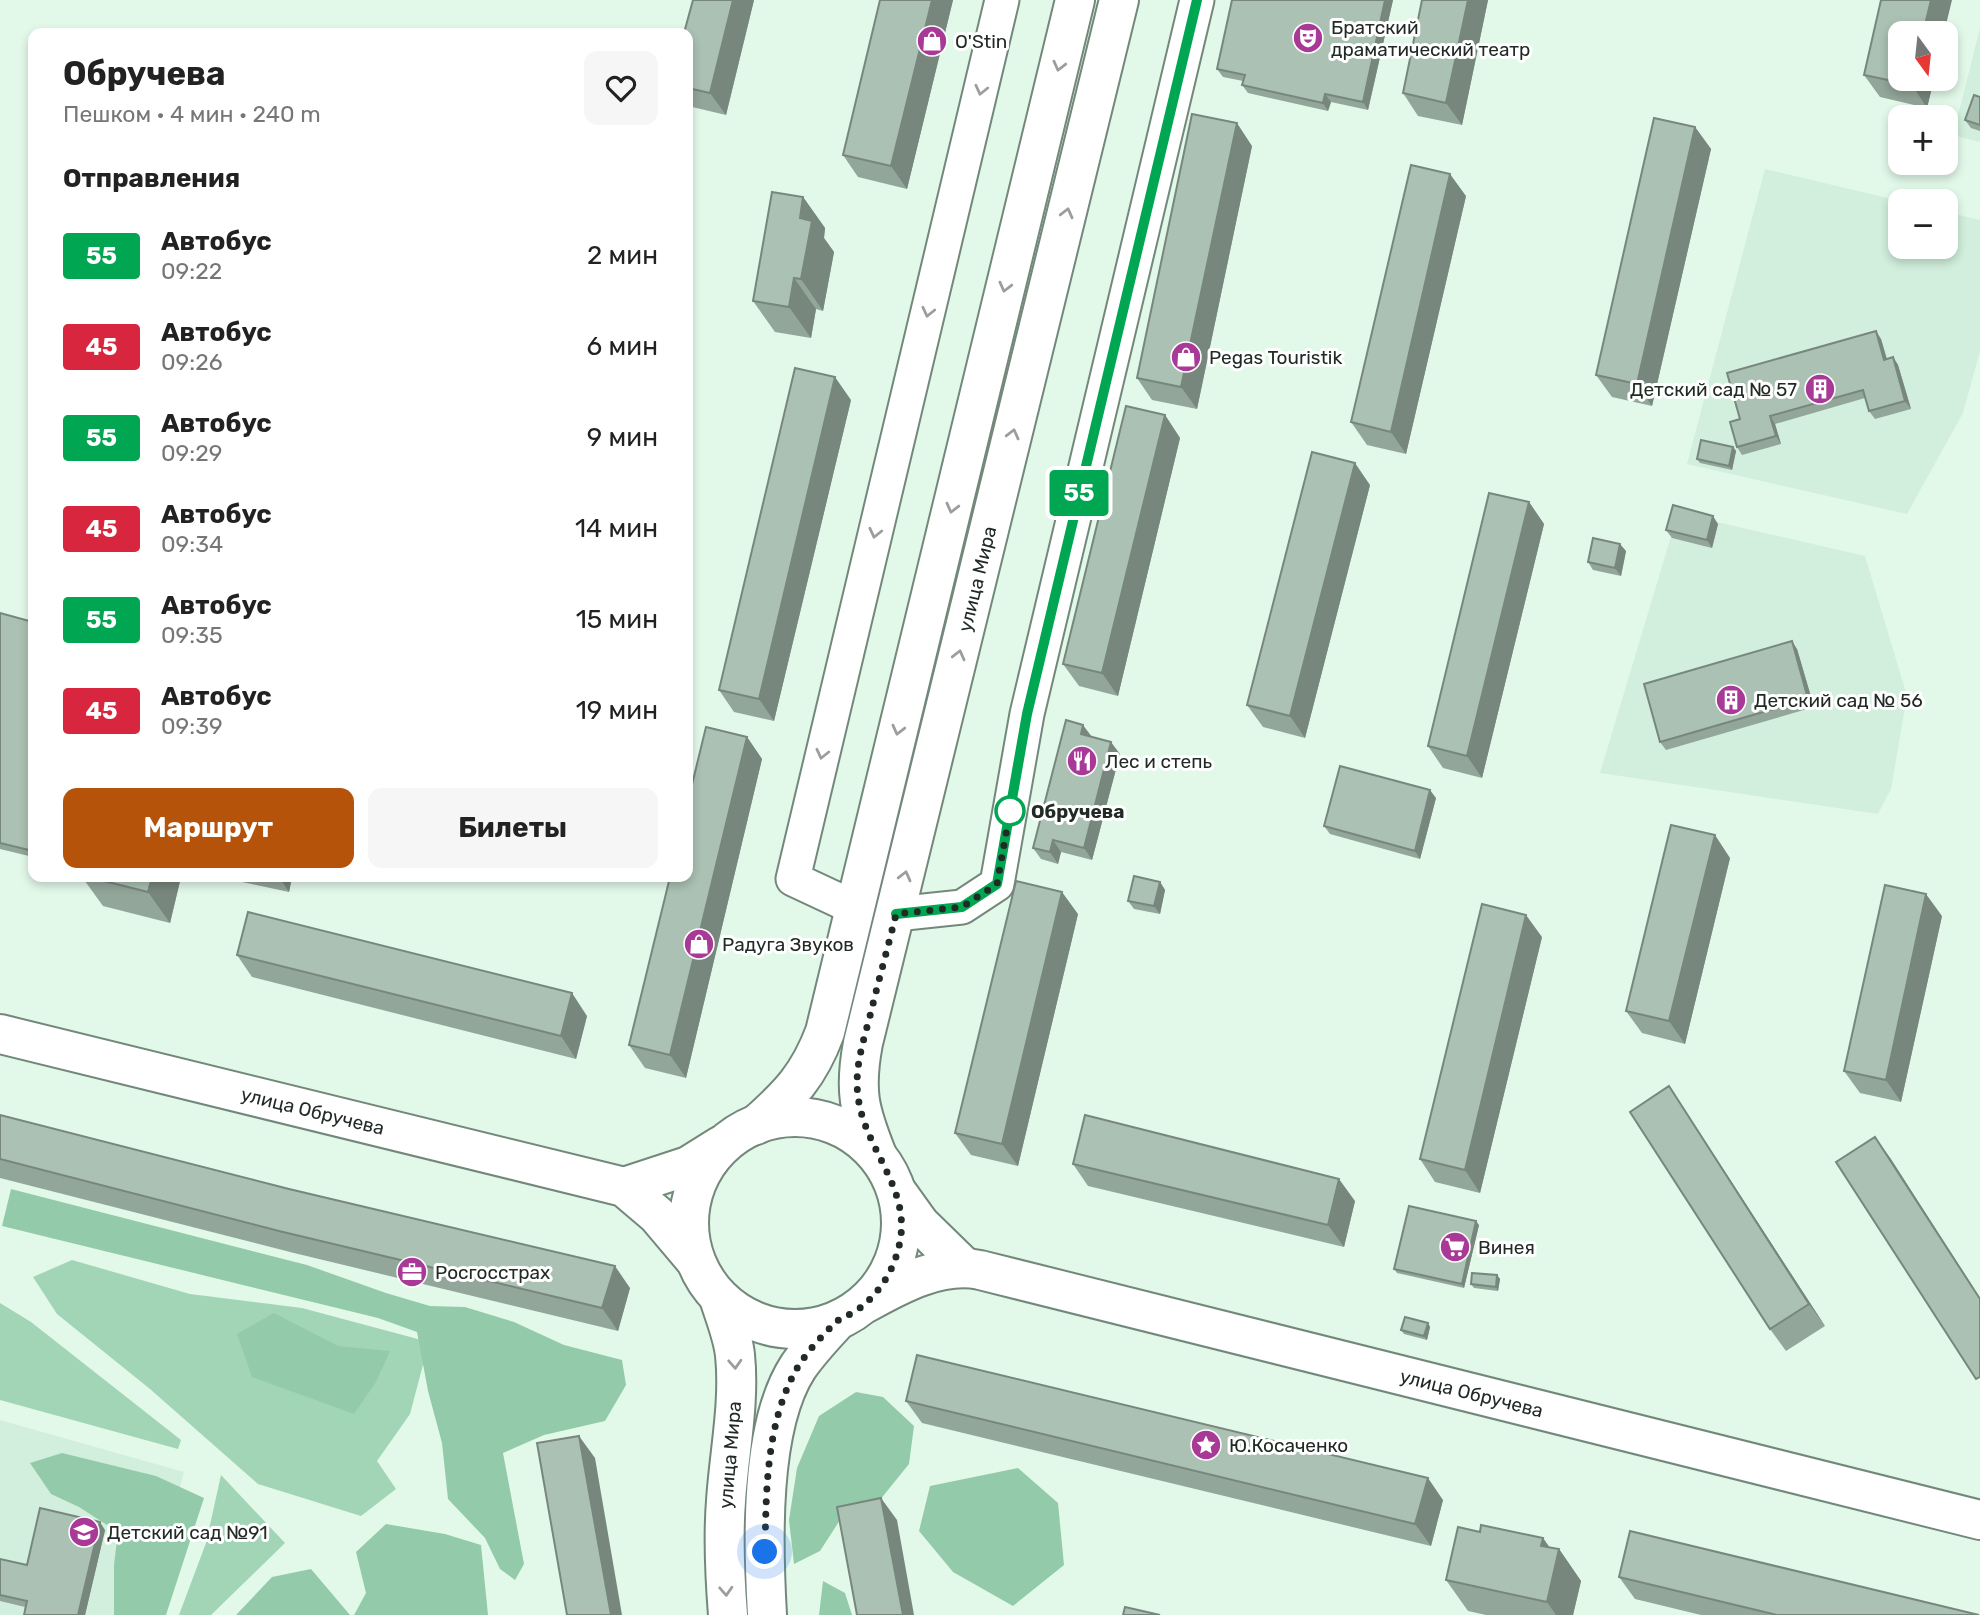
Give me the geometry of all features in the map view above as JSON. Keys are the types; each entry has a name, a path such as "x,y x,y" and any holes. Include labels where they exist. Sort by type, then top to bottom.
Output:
{"main road":[{"path":"897,1191 902,1225 895,1260 878,1290 851,1312 812,1328 774,1327 739,1314 719,1298 705,1280 695,1260 689,1217 693,1195 701,1175 712,1157 799,1083 814,1061 825,1032 1075,0"},
{"name":"улица Мира","path":"877,1156 862,1117 857,1094 858,1068 1119,0"},
{"name":"улица Обручева","path":"0,1034 624,1187 657,1215 695,1260"},
{"path":"624,1187 688,1166 742,1133 793,1117 831,1123 848,1131 877,1156 920,1224 963,1266"},
{"name":"улица Обручева","path":"851,1312 898,1285 963,1266 1980,1521"},
{"name":"улица Мира","path":"719,1298 735,1355 736,1383 724,1551 728,1615"},
{"name":"улица Мира","path":"767,1615 766,1506 778,1412 797,1369 851,1312"}],"street":[{"path":"855,908 793,879 1002,0"},
{"path":"896,914 962,907 997,884 1027,714 1197,0"}],"shaded area":[{"path":"1980,28 1980,142 1958,136 1958,115"},
{"path":"1765,169 1888,198 1888,259 1958,259 1958,215 1980,220 1980,351 1963,413 1907,514 1687,464"},
{"path":"1678,513 1865,556 1907,696 1891,789 1878,814 1600,773"},
{"path":"72,1260 190,1294 302,1308 429,1342 410,1414 377,1461 396,1489 361,1516 258,1484 150,1389 57,1314 33,1277"},
{"path":"0,1303 31,1322 181,1440 178,1449 0,1400"},
{"name":"Детский сад №91","path":"0,1420 184,1472 145,1615 0,1615"},
{"path":"221,1475 285,1543 211,1615 179,1615 206,1543"}],"green space":[{"path":"11,1189 307,1265 430,1306 465,1307 514,1322 564,1345 622,1360 626,1385 605,1421 544,1435 503,1453 524,1564 515,1580 500,1569 485,1538 448,1499 442,1443 428,1391 417,1332 378,1318 2,1226"},
{"path":"274,1313 338,1346 390,1351 376,1382 354,1414 252,1377 237,1334"},
{"path":"856,1392 883,1397 914,1426 909,1464 871,1511 851,1503 820,1551 794,1564 789,1520 797,1468 819,1416"},
{"path":"62,1453 156,1476 204,1498 166,1615 114,1615 114,1565 118,1532 79,1507 51,1494 30,1463"},
{"path":"1018,1468 1058,1503 1064,1565 1013,1606 953,1572 919,1531 930,1486"},
{"path":"386,1524 445,1534 481,1545 488,1615 354,1615 366,1593 356,1552"},
{"path":"311,1569 350,1615 236,1615 272,1577"},
{"path":"823,1581 845,1593 852,1615 819,1615"}],"building":[{"path":"693,0 733,0 710,93 693,89 693,28 685,28"},
{"path":"880,0 932,0 891,166 843,155"},
{"name":"Братский драматический театр","path":"1232,0 1385,0 1363,102 1325,94 1323,103 1242,85 1245,75 1217,69"},
{"path":"1422,0 1468,0 1446,103 1403,93"},
{"path":"1881,0 1931,0 1926,21 1888,21 1888,80 1864,75"},
{"path":"1974,95 1980,97 1980,125 1965,120"},
{"path":"1192,114 1237,123 1181,387 1137,378"},
{"path":"1654,118 1695,127 1637,384 1596,375"},
{"path":"1411,165 1450,174 1391,432 1351,422"},
{"path":"772,192 803,197 800,218 812,221 801,279 794,278 789,307 753,301"},
{"name":"Детский сад № 57","path":"1876,331 1884,360 1893,357 1905,401 1869,411 1863,390 1770,416 1776,436 1737,447 1730,422 1740,419 1727,373"},
{"path":"795,368 835,377 759,699 719,690"},
{"path":"1126,406 1165,415 1102,673 1063,664"},
{"path":"1701,440 1733,447 1729,466 1697,459"},
{"path":"1312,452 1355,463 1290,716 1247,705"},
{"path":"1489,493 1529,502 1467,756 1428,746"},
{"path":"1673,505 1713,516 1707,540 1666,530"},
{"path":"1593,538 1620,544 1615,568 1588,562"},
{"path":"0,613 28,621 28,850 0,843"},
{"name":"Детский сад № 56","path":"1792,641 1808,699 1660,742 1644,684"},
{"path":"1066,720 1083,725 1081,734 1111,742 1084,848 1053,840 1050,852 1033,848"},
{"path":"706,727 747,737 670,1055 629,1045 669,882 693,882 693,780"},
{"path":"1340,766 1430,790 1415,851 1324,826"},
{"path":"1671,825 1715,835 1669,1021 1626,1011"},
{"path":"1134,876 1160,882 1154,906 1128,901"},
{"path":"1016,881 1062,892 1002,1144 955,1133"},
{"path":"108,882 151,882 148,892"},
{"path":"1885,885 1926,894 1886,1080 1844,1071"},
{"path":"1482,904 1526,915 1465,1170 1420,1159"},
{"path":"248,912 572,993 561,1036 237,955"},
{"path":"1669,1086 1809,1304 1770,1329 1630,1112"},
{"path":"0,1115 289,1189 615,1266 602,1308 279,1231 0,1159"},
{"path":"1085,1115 1339,1179 1328,1225 1073,1164"},
{"path":"1875,1137 1980,1299 1980,1377 1976,1379 1836,1162"},
{"path":"1409,1206 1476,1221 1462,1284 1394,1269"},
{"path":"1472,1273 1497,1275 1496,1287 1471,1284"},
{"path":"1405,1317 1428,1323 1424,1336 1401,1330"},
{"path":"917,1355 1428,1478 1415,1524 906,1401"},
{"path":"579,1436 611,1615 567,1615 537,1443"},
{"path":"881,1498 903,1615 857,1615 837,1507"},
{"path":"40,1508 100,1522 78,1615 24,1615 27,1601 0,1595 0,1559 27,1565"},
{"path":"1481,1525 1543,1538 1541,1546 1559,1549 1547,1602 1446,1580 1458,1527 1480,1532"},
{"path":"1630,1531 1979,1615 1777,1615 1619,1577"},
{"path":"1125,1607 1160,1615 1123,1615"}],"bus line":[{"name":"55","path":"896,914 962,907 997,884 1027,714 1197,0"}],"place":[{"name":"Братский драматический театр","path":"1308,38"},
{"name":"O'Stin","path":"932,41"},
{"name":"Pegas Touristik","path":"1186,357"},
{"name":"Детский сад № 57","path":"1820,389"},
{"name":"Детский сад № 56","path":"1731,700"},
{"name":"Лес и степь","path":"1082,761"},
{"name":"Обручева","path":"1010,811"},
{"name":"Радуга Звуков","path":"699,944"},
{"name":"Винея","path":"1455,1247"},
{"name":"Росгосстрах","path":"412,1272"},
{"name":"Ю.Косаченко","path":"1206,1445"},
{"name":"Детский сад №91","path":"84,1532"}],"route":[{"path":"765,1552 770,1460 778,1412 786,1392 797,1369 836,1322 852,1314 878,1290 888,1276 900,1243 902,1225 897,1191 889,1172 877,1156 862,1117 857,1094 863,1042 896,914 962,907 997,884 1010,811"}]}
